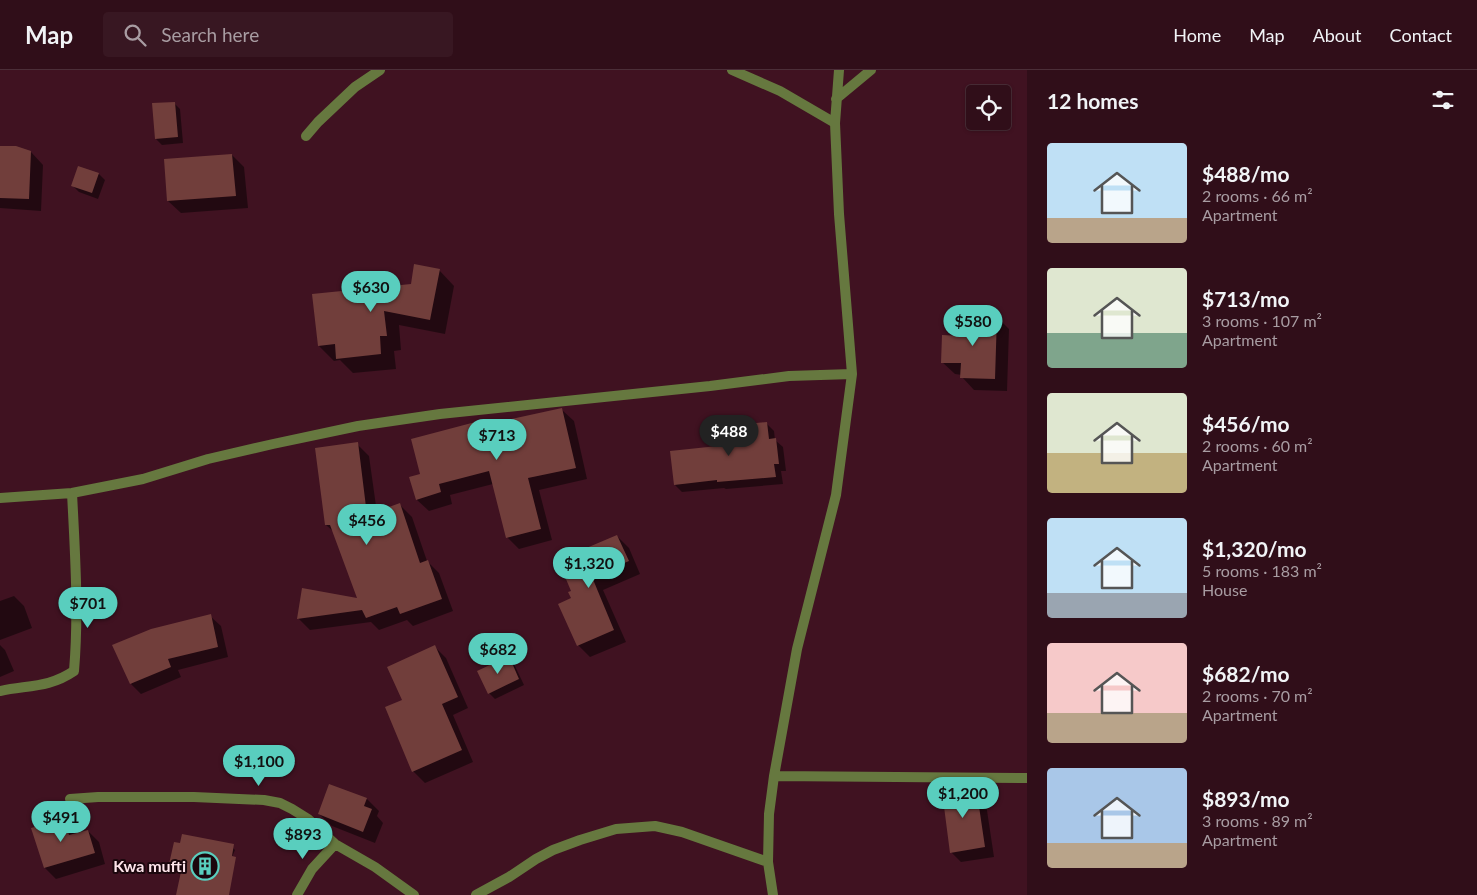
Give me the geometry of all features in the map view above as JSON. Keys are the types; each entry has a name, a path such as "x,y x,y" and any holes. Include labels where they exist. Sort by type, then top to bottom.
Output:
{"street":[{"path":"306,136 354,87 380,70"},
{"path":"732,70 780,91 835,123"},
{"path":"773,895 768,862 769,814 774,776 797,648 836,495 852,374 839,214 835,123 839,70"},
{"path":"836,99 870,70"},
{"path":"0,498 72,493 143,479 208,458 358,426 440,414 789,376 852,374"},
{"path":"0,691 47,684 62,679 74,671 76,643 72,493"},
{"path":"774,776 1027,778"},
{"path":"70,799 98,796 194,797 264,800 280,803 292,808 308,819 335,844 375,866 414,895"},
{"path":"476,895 553,850 616,829 656,826 682,832 768,862"},
{"path":"297,895 312,869 335,844"}],"building":[{"path":"175,102 178,137 155,139 152,103"},
{"path":"0,146 16,146 31,151 29,199 0,198"},
{"path":"232,154 236,196 167,201 164,159"},
{"path":"78,166 99,173 92,193 71,186"},
{"path":"414,264 440,269 430,320 384,311 387,336 380,336 381,354 336,359 335,344 318,346 312,294 411,284"},
{"path":"962,314 997,316 995,379 960,378 961,363 941,363 942,335 962,336"},
{"path":"562,408 576,468 528,478 541,529 506,538 489,471 439,484 441,492 416,500 409,477 420,474 411,439 483,420 484,425"},
{"path":"767,422 769,439 776,438 779,464 774,464 776,477 717,482 717,480 674,485 670,451 727,445 724,426"},
{"path":"358,442 367,515 400,503 420,563 428,560 442,599 400,614 397,607 366,618 362,610 297,619 302,588 357,598 330,525 325,525 315,448"},
{"path":"617,535 629,561 592,577 614,630 577,646 558,604 571,598 568,592 571,591 558,560"},
{"path":"211,614 218,647 168,659 171,667 130,684 112,645 151,629"},
{"path":"435,645 458,697 442,704 462,750 412,772 385,707 402,700 387,667"},
{"path":"509,656 519,679 488,694 477,671"},
{"path":"329,784 367,798 364,806 372,809 363,832 318,814"},
{"path":"976,786 985,847 950,853 942,791"},
{"path":"64,818 69,835 88,830 95,853 44,868 31,828"},
{"name":"Kwa mufti","path":"182,834 234,844 232,856 236,857 229,895 176,895 182,867 169,864 174,842 180,843"}],"place":[{"name":"Kwa mufti","path":"205,866"}]}
